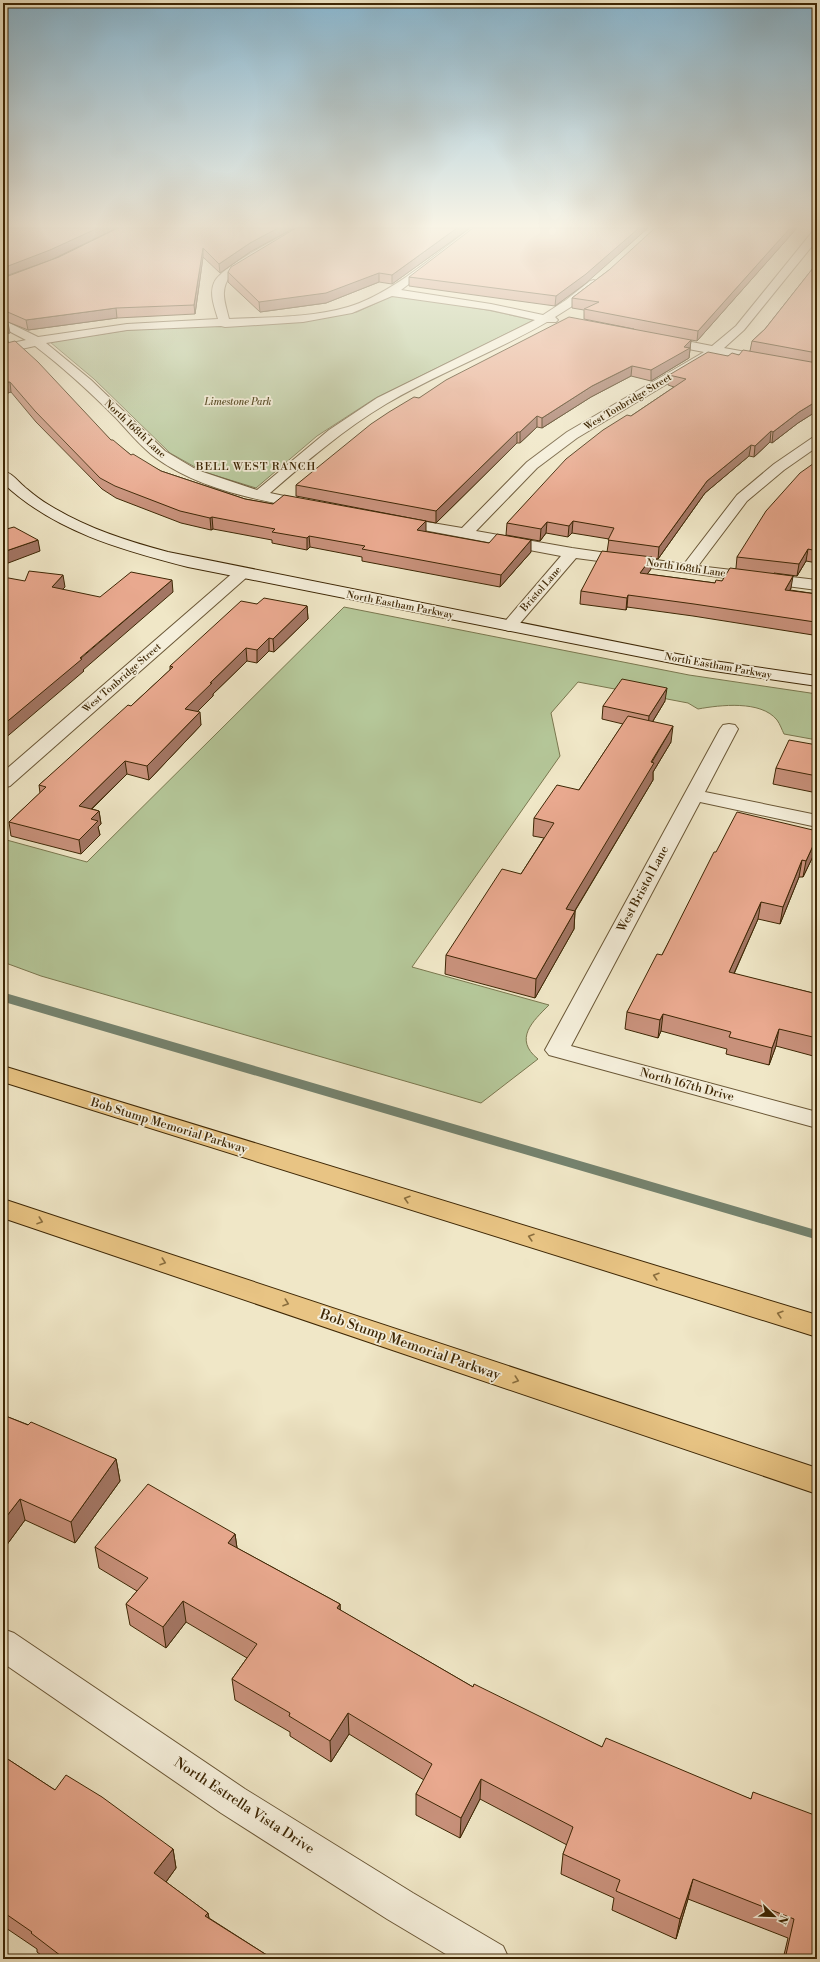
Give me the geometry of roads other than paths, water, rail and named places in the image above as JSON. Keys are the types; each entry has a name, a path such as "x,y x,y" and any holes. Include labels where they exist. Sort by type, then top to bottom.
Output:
{"highway":[{"name":"Bob Stump Memorial Parkway","path":"3,1074 817,1326"},
{"name":"Bob Stump Memorial Parkway","path":"3,1208 817,1481"}],"street":[{"path":"223,320 224,324"},
{"path":"4,349 37,341 127,327 305,320"},
{"path":"260,495 327,438 382,400 546,320"},
{"path":"550,320 562,322"},
{"name":"West Tonbridge Street","path":"466,533 532,465 572,435 715,350 740,328 746,320"},
{"name":"North 168th Lane","path":"3,323 25,333 52,352 161,455 196,475 260,495 322,508"},
{"path":"646,338 817,369"},
{"path":"688,569 742,498 779,467 817,441"},
{"name":"North Eastham Parkway","path":"3,475 30,499 48,511 92,532 148,552 241,574 707,665 817,681"},
{"name":"North 168th Lane","path":"383,518 572,553 817,585"},
{"name":"Bristol Lane","path":"510,626 572,553"},
{"name":"West Tonbridge Street","path":"3,782 241,574"},
{"name":"West Bristol Lane","path":"557,1050 729,729"},
{"path":"694,795 817,821"},
{"name":"North 167th Drive","path":"557,1050 817,1120"},
{"name":"North Estrella Vista Drive","path":"3,1644 233,1801 400,1906 490,1959"}],"waterway":[{"path":"3,997 817,1235"}],"district":[{"name":"BELL WEST RANCH","path":"256,467"}],"park label":[{"name":"Limestone Park","path":"238,402"}]}
